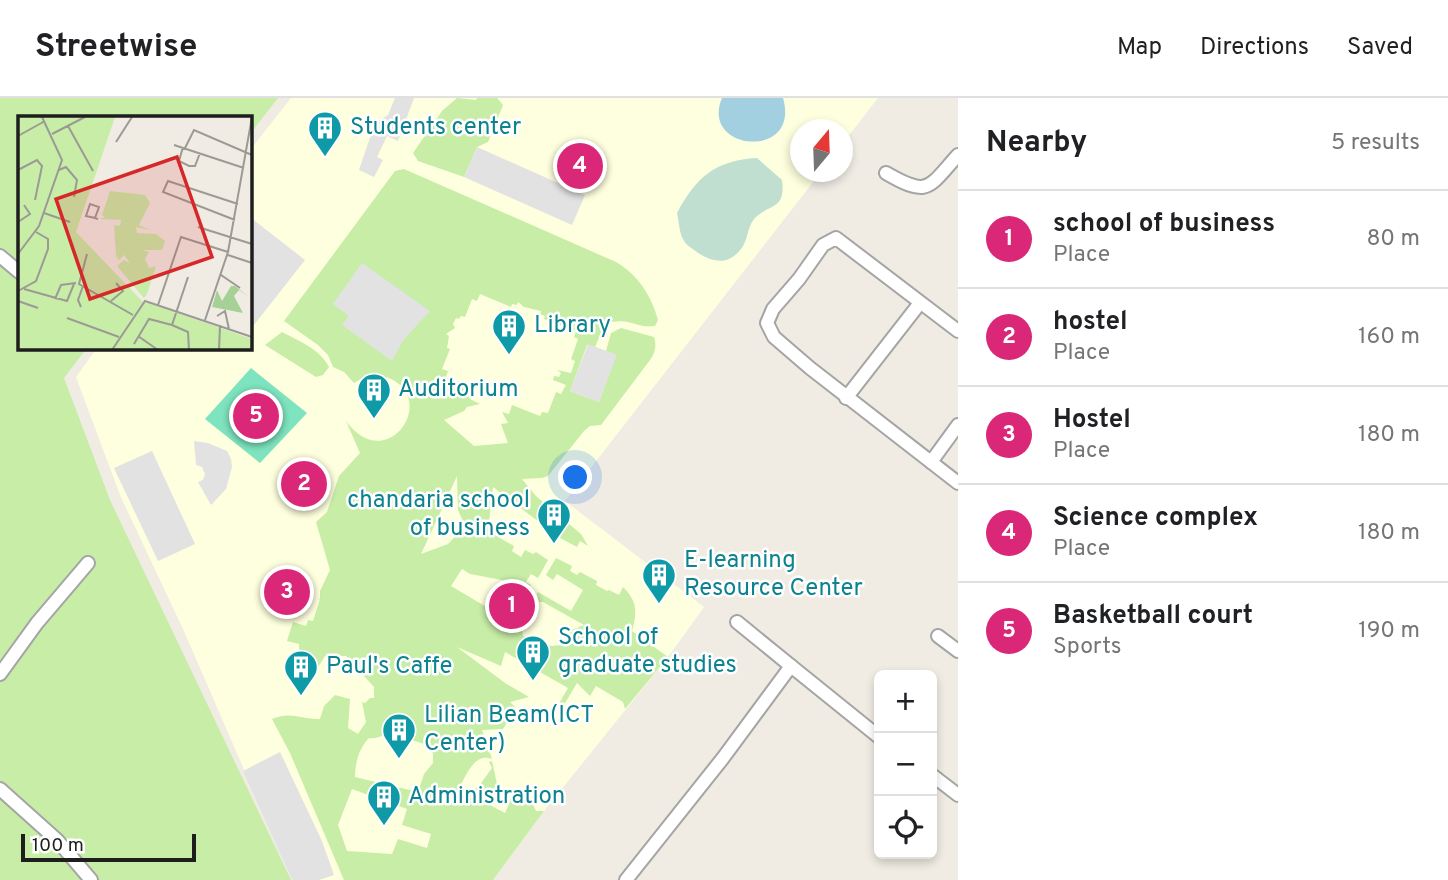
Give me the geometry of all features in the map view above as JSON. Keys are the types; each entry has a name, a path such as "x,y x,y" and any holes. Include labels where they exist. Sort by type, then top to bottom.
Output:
{"street":[{"path":"886,173 909,186 924,188 958,155"},
{"path":"958,331 836,238 822,245 799,279 773,309 767,323 774,337 846,398 958,483"},
{"path":"0,256 18,271"},
{"path":"846,398 920,303"},
{"path":"931,462 958,425"},
{"path":"0,674 37,623 88,563"},
{"path":"737,622 874,733"},
{"path":"938,636 958,651"},
{"path":"626,880 723,758 790,666"},
{"path":"937,779 958,795"},
{"path":"0,789 57,840 90,880"}],"shaded area":[{"path":"291,98 878,98 853,130 853,119 790,119 790,182 813,182 565,501 704,607 493,880 292,880 183,629 120,495 76,377 96,350 252,350 252,147"},
{"path":"395,98 414,98 398,141 387,136 377,157 383,160 374,177 359,170 375,123 388,115"},
{"path":"477,147 585,195 572,225 464,177"},
{"path":"757,158 782,180 783,190 779,202 754,219 736,255 718,261 700,254 686,244 681,233 677,213 684,200 700,180 719,167 730,162"},
{"path":"252,219 305,260 252,327"},
{"path":"362,263 430,311 404,339 392,361 342,325 349,316 333,304"},
{"path":"588,344 617,355 599,402 570,391"},
{"path":"194,441 208,443 227,451 231,459 232,467 226,489 211,505 198,482 203,480 205,474 202,467 196,465"},
{"path":"152,451 195,544 158,561 114,468"},
{"path":"280,752 322,841 334,875 319,880 292,880 243,771"}],"green space":[{"path":"0,98 278,98 252,131 252,116 18,116 18,350 85,350 64,378 110,500 291,880 0,880"},
{"path":"457,98 497,98 503,105 488,142 477,147 464,177 418,161 413,153 442,111"},
{"path":"404,169 616,262 643,286 658,320 655,326 621,321 605,324 595,347 587,345 570,391 599,402 616,355 606,351 611,333 621,328 654,337 655,346 650,360 601,425 590,426 584,431 548,476 522,479 536,496 581,534 588,546 580,541 577,547 560,538 493,487 488,531 514,546 512,551 521,557 525,550 533,554 536,552 548,560 538,578 531,574 526,582 531,585 529,588 533,591 525,605 502,580 470,574 462,569 451,586 522,628 523,636 551,646 562,645 569,631 584,625 543,602 532,602 538,592 571,611 583,590 557,574 553,580 546,575 556,558 572,566 570,571 577,575 580,572 597,581 596,585 607,591 619,595 623,587 635,608 632,631 668,657 625,709 623,702 596,686 590,696 577,683 562,708 557,707 568,688 505,652 501,666 457,647 505,683 529,697 510,702 516,708 503,729 482,730 492,759 476,761 460,786 470,793 479,786 492,768 489,762 492,761 497,784 490,805 505,813 515,790 524,796 533,797 536,811 544,811 493,880 344,880 290,753 272,719 290,715 320,719 324,706 335,695 350,699 348,728 358,734 366,722 362,702 374,698 374,687 346,656 325,656 315,672 316,660 302,677 304,668 297,665 294,658 299,651 299,644 287,641 293,622 306,626 308,620 313,621 320,591 330,570 316,522 327,512 339,476 360,453 346,421 361,436 377,441 390,438 401,429 408,416 409,403 404,389 386,377 372,376 354,383 344,372 333,367 328,355 318,345 284,321 395,171","holes":["480,294 511,307 518,302 524,307 541,311 544,319 576,331 574,337 578,339 571,359 575,361 571,373 557,370 561,373 559,377 554,376 553,380 566,385 561,394 556,392 548,413 542,412 540,416 512,405 509,414 502,412 508,423 501,424 508,443 474,446 444,420 467,407 480,404 470,399 474,389 446,377 448,371 442,369 450,349 447,348 449,336 446,334 455,328 453,324 456,318 465,317 472,299 477,301","429,311 404,339 343,325 349,316","457,476 458,510 465,526 448,544 421,554","394,728 391,733 424,744 433,754 433,763 424,774 418,792 355,777 358,756 363,746 369,738 379,737","352,789 407,809 402,825 431,834 427,848 398,839 392,854 347,851 338,825"]},
{"path":"282,332 320,355 329,367 323,375 316,377 265,345"},
{"path":"251,368 307,413 260,463 205,419"}],"water":[{"path":"722,98 783,98 785,118 778,132 766,140 751,142 736,138 724,129 719,116"}],"place":[{"name":"Students center","path":"325,158"},
{"name":"Science complex","path":"580,166"},
{"name":"Library","path":"509,356"},
{"name":"Basketball court","path":"256,416"},
{"name":"Auditorium","path":"374,420"},
{"name":"hostel","path":"304,484"},
{"name":"chandaria school of business","path":"554,545"},
{"name":"Hostel","path":"287,592"},
{"name":"E-learning Resource Center","path":"659,605"},
{"name":"school of business","path":"512,606"},
{"name":"School of graduate studies","path":"533,682"},
{"name":"Paul's Caffe","path":"301,697"},
{"name":"Lilian Beam(ICT Center)","path":"399,760"},
{"name":"Administration","path":"384,827"}]}
